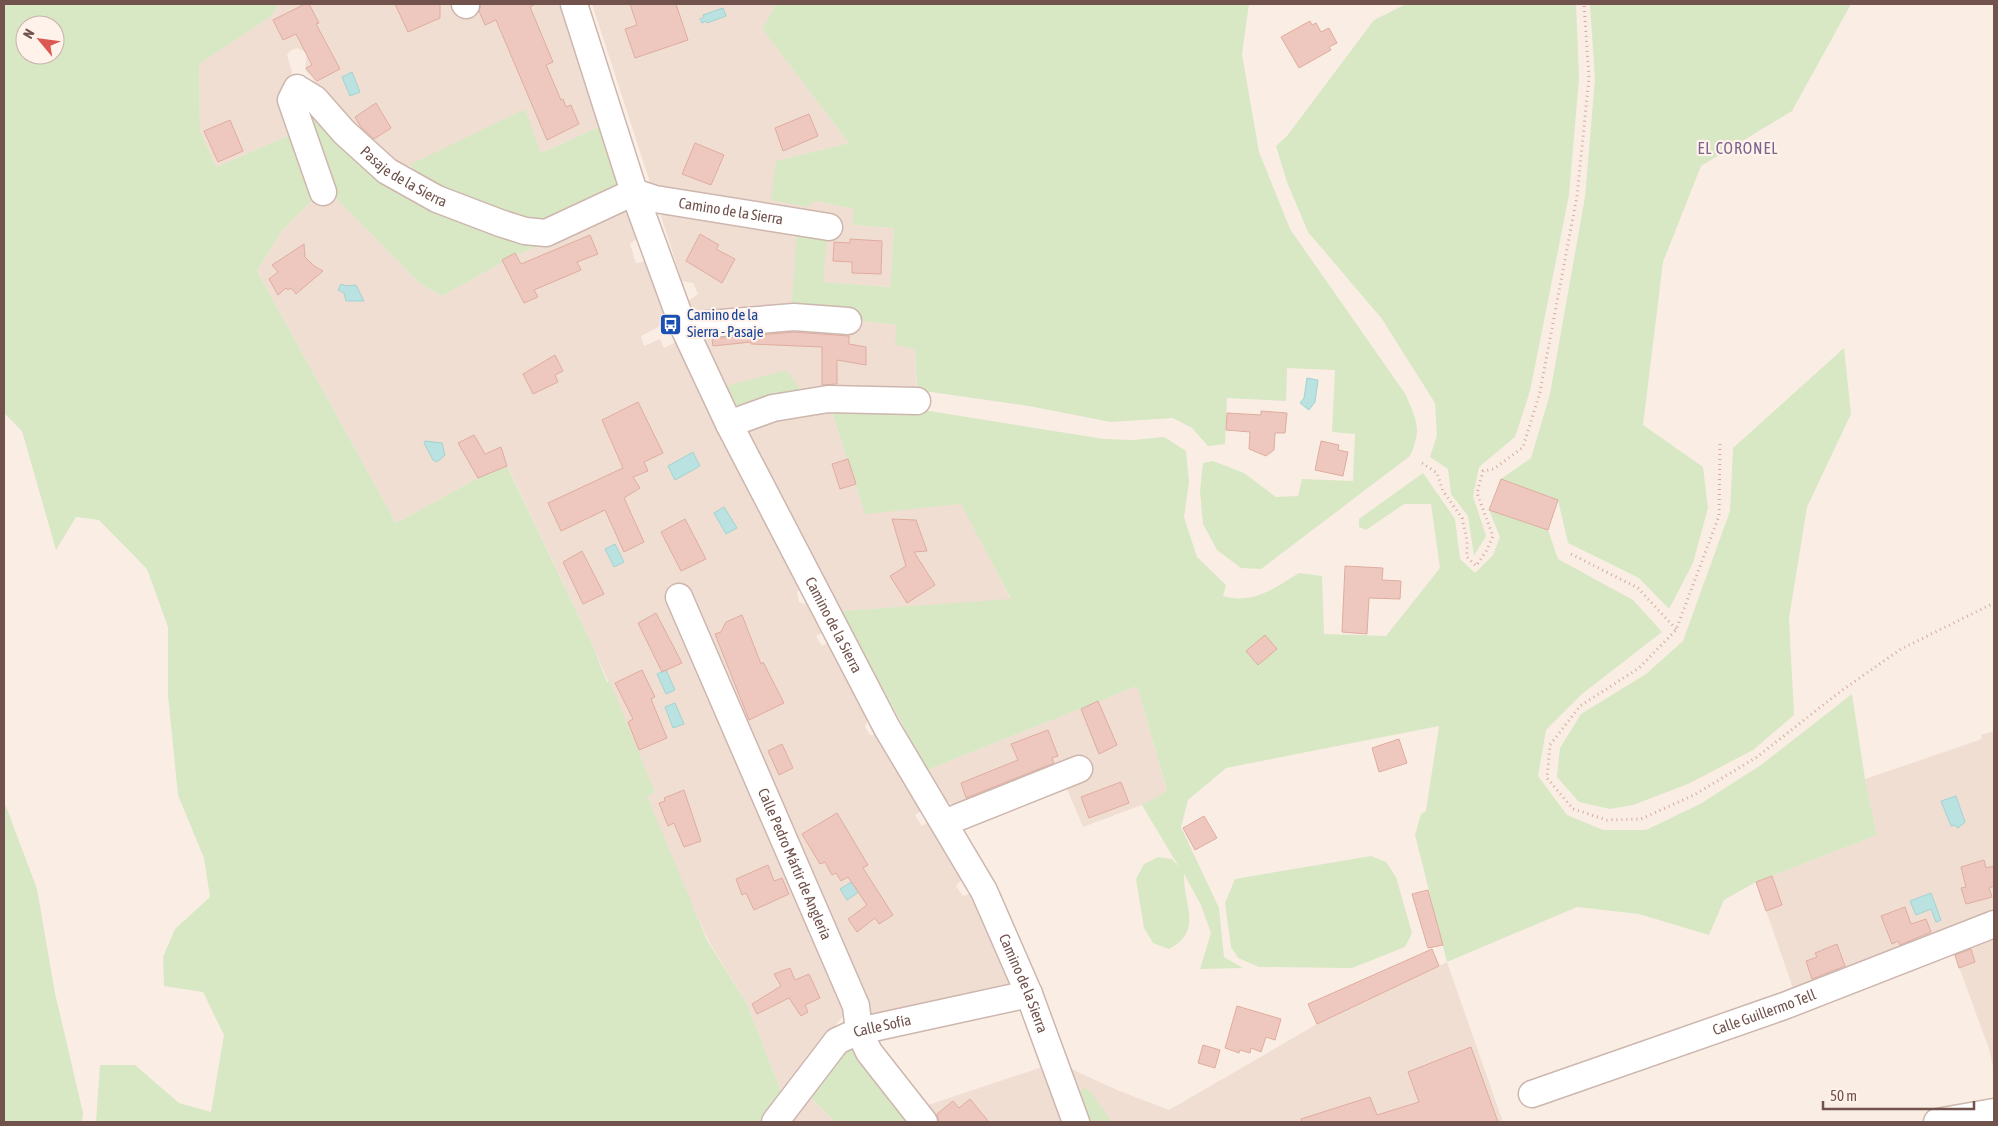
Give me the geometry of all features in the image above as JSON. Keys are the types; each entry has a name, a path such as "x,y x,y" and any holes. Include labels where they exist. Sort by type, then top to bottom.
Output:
{"street":[{"name":"Camino de la Sierra","path":"574,4 634,192 683,326 729,424 887,728 984,891 1029,994 1076,1122"},
{"name":"Pasaje de la Sierra","path":"323,192 291,100 297,88 315,99 344,132 387,171 437,199 500,223 525,230 546,233 634,192"},
{"name":"Camino de la Sierra","path":"634,192 655,199 829,227"},
{"path":"683,326 794,317 848,321"},
{"path":"729,424 773,408 828,400 917,401"},
{"name":"Calle Pedro Mártir de Anglería","path":"679,597 856,1006 859,1030 869,1052 924,1122"},
{"path":"944,824 1079,770"},
{"name":"Calle Guillermo Tell","path":"1532,1094 1784,1006 1994,924"},
{"name":"Calle Sofía","path":"775,1122 837,1041 859,1030 1029,994"},
{"path":"1936,1122 1994,1112"}],"path":[{"path":"1422,463 1437,473 1443,491 1462,518 1467,540 1467,558 1476,566 1487,550 1493,536 1478,493 1483,472 1494,469 1523,447 1540,392 1577,196 1588,78 1584,4"},
{"path":"1720,444 1719,516 1676,630 1639,668 1580,706 1550,745 1547,778 1573,809 1607,820 1641,819 1694,795 1757,757 1841,691 1901,649 1994,602"},
{"path":"1571,554 1638,588 1676,630"}],"shaded area":[{"path":"280,4 561,4 599,127 541,153 525,110 400,170 367,144 305,70 307,53 297,48 290,51 287,55 292,72 285,85 290,135 216,167 200,130 199,63 270,17"},
{"path":"592,4 776,4 762,29 849,143 776,161 815,201 854,209 852,225 894,228 890,287 823,282 798,231 791,313 897,325 915,348 917,409 832,414 865,513 962,504 1011,600 841,611 741,428 696,323 688,301 698,294 693,283 682,281"},
{"path":"317,195 321,203 336,198 419,283 442,296 516,255 627,203 639,237 630,244 636,263 647,261 668,322 641,336 644,346 660,339 664,348 676,342 721,429 719,433 723,443 726,443 802,588 797,592 799,602 809,605 822,633 816,636 822,646 827,643 868,720 865,727 870,735 876,735 921,811 915,815 922,826 928,822 963,878 956,886 963,896 969,894 974,898 1011,984 870,1021 846,1012 782,1094 747,1004 708,940 676,869 647,796 655,792 593,646 508,467 478,478 396,523 257,271 281,232"},
{"path":"1137,686 1167,792 1142,805 1083,827 1064,782 956,806 944,800 927,770"},
{"path":"1994,731 1994,1071 1989,1049 1952,948 1794,991 1756,882 1877,835 1865,779 1982,739 1981,735"},
{"path":"1447,962 1503,1122 1088,1122 1067,1067 1117,1090 1169,1110 1317,1024"},
{"path":"1042,1067 1063,1122 929,1122 919,1108"},
{"path":"808,1095 835,1122 787,1122"}],"green space":[{"path":"4,4 280,4 270,17 199,64 200,130 216,167 290,135 317,195 281,232 257,271 396,523 478,478 507,466 593,646 607,682 610,682 655,792 647,796 707,940 747,1004 782,1094 762,1122 96,1122 100,1065 135,1065 179,1103 211,1112 224,1035 203,992 164,986 163,957 175,929 210,897 204,858 178,795 168,695 168,627 147,569 99,520 76,517 56,550 22,431 4,413"},
{"path":"776,4 1249,4 1242,54 1259,152 1290,229 1406,395 1417,426 1416,439 1410,456 1261,569 1241,568 1217,550 1203,524 1200,491 1203,463 1213,461 1244,473 1276,497 1298,496 1302,479 1353,481 1355,434 1332,432 1335,370 1287,368 1286,401 1227,398 1225,444 1208,446 1192,428 1173,418 1111,422 1029,406 917,390 915,349 895,345 897,325 791,313 797,230 827,235 823,282 890,287 894,228 852,225 854,209 815,201 807,207 771,200 776,161 849,143 762,29"},
{"path":"1406,4 1576,4 1579,78 1569,195 1530,391 1515,437 1479,467 1473,496 1486,536 1474,556 1468,516 1451,494 1448,469 1430,457 1437,435 1435,403 1382,319 1308,232 1287,182 1276,146 1287,136 1374,20"},
{"path":"1590,4 1851,4 1792,111 1701,166 1663,262 1643,425 1703,467 1708,508 1693,563 1669,609 1639,578 1568,543 1558,500 1501,479 1531,458 1550,394 1585,197 1595,79"},
{"path":"308,105 348,146 543,244 516,255 442,296 419,283 336,198 323,179 306,125"},
{"path":"525,109 541,153 599,127 623,187 565,218 522,223 427,182 409,165"},
{"path":"1844,348 1851,414 1807,507 1789,618 1794,715 1753,750 1688,784 1633,805 1610,809 1579,802 1557,777 1560,748 1581,714 1646,674 1683,641 1730,511 1733,448"},
{"path":"787,370 803,394 734,414 722,387"},
{"path":"917,409 1104,439 1133,440 1164,437 1186,451 1189,482 1184,517 1197,557 1226,585 1223,596 1244,598 1263,594 1299,573 1322,576 1324,634 1386,636 1440,568 1431,504 1404,504 1366,530 1359,527 1359,519 1423,473 1455,519 1460,559 1475,573 1493,555 1500,537 1489,510 1548,530 1558,559 1633,600 1662,632 1582,694 1546,730 1538,776 1567,815 1603,830 1646,830 1700,804 1761,765 1852,694 1865,779 1877,835 1756,882 1724,900 1709,935 1639,914 1577,907 1447,962 1415,835 1421,814 1426,811 1439,726 1226,768 1188,800 1181,827 1219,908 1224,957 1243,968 1200,969 1211,933 1201,905 1184,874 1189,916 1186,934 1180,942 1169,949 1153,943 1144,928 1136,879 1144,864 1158,857 1172,859 1179,867 1142,805 1167,791 1137,686 927,770 841,611 1011,599 961,504 865,514 832,413"},
{"path":"4,801 37,889 55,993 83,1113 82,1122 4,1122"},
{"path":"1371,856 1386,862 1396,877 1412,933 1405,947 1352,968 1259,967 1238,958 1231,947 1225,903 1235,879"},
{"path":"859,1045 918,1122 835,1122 808,1095 835,1060"},
{"path":"1083,1088 1089,1090 1112,1122 1088,1122 1078,1096"}],"water":[{"path":"723,8 726,16 702,23 700,19 704,17 703,15"},
{"path":"352,72 360,92 350,96 342,77"},
{"path":"341,284 346,286 356,285 364,301 346,301 344,293 338,290"},
{"path":"1307,378 1318,380 1315,402 1309,410 1300,403 1304,398"},
{"path":"425,441 442,443 445,455 437,462 433,460 424,443"},
{"path":"693,452 700,466 675,480 668,466"},
{"path":"724,507 737,528 726,534 714,513"},
{"path":"615,544 624,562 614,567 605,549"},
{"path":"666,670 675,690 666,694 657,674"},
{"path":"675,703 684,724 673,728 665,707"},
{"path":"1956,796 1965,822 1958,828 1954,825 1951,826 1941,801"},
{"path":"863,875 869,885 847,900 840,889"},
{"path":"1931,893 1941,920 1936,922 1931,909 1916,915 1910,901"}],"building":[{"path":"305,4 309,4 319,23 316,24 340,69 317,81 306,68 312,65 296,34 283,40 273,20"},
{"path":"395,4 440,4 440,18 408,32"},
{"path":"481,4 535,4 530,7 553,62 546,65 561,100 563,99 566,107 571,105 579,124 547,140 496,20 485,25 479,11"},
{"path":"630,4 676,4 688,40 635,58 625,29 637,25"},
{"path":"1310,21 1312,25 1316,23 1321,32 1329,28 1337,43 1329,47 1331,50 1299,68 1281,37"},
{"path":"376,103 391,128 374,139 361,127 355,117"},
{"path":"809,114 818,136 783,151 775,128"},
{"path":"230,120 243,151 218,162 204,131"},
{"path":"695,143 724,155 711,185 682,174"},
{"path":"700,234 719,245 716,249 735,259 722,283 686,261"},
{"path":"590,235 598,254 577,262 581,270 534,290 538,297 524,303 502,260 515,253 521,264"},
{"path":"850,239 882,241 881,274 852,273 852,262 833,261 834,242 850,243"},
{"path":"304,244 305,257 314,266 323,271 296,294 291,288 288,290 286,288 278,295 269,279 278,272 272,265"},
{"path":"794,332 849,336 849,344 866,347 866,365 837,360 837,384 822,385 822,347 751,344 751,342 713,346 712,339"},
{"path":"555,355 563,371 555,375 558,382 533,394 523,374"},
{"path":"638,402 663,453 644,462 648,471 633,477 640,488 624,498 644,542 624,552 605,510 561,531 548,503 623,468 602,420"},
{"path":"1261,411 1287,413 1285,433 1275,433 1274,450 1266,456 1249,449 1250,432 1226,430 1227,413 1261,415"},
{"path":"474,435 485,454 501,447 507,466 478,478 458,443"},
{"path":"1321,441 1339,445 1338,450 1348,452 1343,476 1315,470"},
{"path":"848,459 856,484 840,489 832,464"},
{"path":"1501,479 1558,500 1548,530 1489,510"},
{"path":"685,519 706,559 681,571 661,532"},
{"path":"892,519 916,520 927,551 914,552 935,585 907,603 890,576 906,566"},
{"path":"582,551 604,594 583,604 563,562"},
{"path":"1345,566 1383,568 1382,580 1401,581 1400,599 1369,598 1367,634 1342,632"},
{"path":"656,613 682,663 662,672 638,623"},
{"path":"742,615 761,664 763,662 784,703 749,720 715,634 721,632 726,622"},
{"path":"1265,635 1277,649 1258,665 1246,651"},
{"path":"642,670 655,697 651,699 667,738 639,750 628,722 633,719 615,683"},
{"path":"1098,701 1117,745 1099,754 1081,709"},
{"path":"1048,730 1058,756 1052,758 1054,763 966,798 961,783 1018,760 1011,744"},
{"path":"1399,739 1407,763 1379,772 1372,748"},
{"path":"782,744 793,768 779,775 768,751"},
{"path":"1121,782 1129,803 1089,818 1081,797"},
{"path":"684,790 701,841 684,847 674,823 668,826 659,803 665,801 664,798"},
{"path":"837,813 868,865 863,868 893,915 879,924 875,918 857,932 848,919 867,905 848,877 841,881 836,873 832,875 825,862 820,864 802,834"},
{"path":"1204,816 1217,838 1195,850 1183,828"},
{"path":"1984,860 1986,868 1994,866 1994,886 1989,888 1992,897 1966,904 1961,888 1966,887 1961,867"},
{"path":"768,865 774,881 782,878 789,894 754,910 746,893 742,895 736,879"},
{"path":"1772,876 1782,905 1766,911 1756,882"},
{"path":"1428,890 1443,945 1428,948 1412,894"},
{"path":"1905,907 1911,924 1926,919 1931,932 1900,945 1898,941 1892,944 1881,916"},
{"path":"1837,944 1845,966 1812,979 1806,961 1817,957 1815,953"},
{"path":"1432,949 1439,966 1317,1024 1308,1004"},
{"path":"1971,949 1975,962 1959,968 1955,955"},
{"path":"790,968 795,980 809,974 820,998 805,1005 808,1012 801,1016 789,998 757,1014 752,1004 781,986 774,974"},
{"path":"1237,1006 1281,1019 1275,1040 1266,1037 1261,1052 1251,1048 1250,1053 1240,1050 1239,1053 1225,1048"},
{"path":"1203,1045 1220,1050 1215,1068 1198,1063"},
{"path":"1471,1047 1498,1122 1302,1122 1301,1119 1370,1097 1377,1115 1419,1102 1408,1072"},
{"path":"970,1099 989,1122 939,1122 937,1114 953,1101 959,1108"}],"place":[{"name":"Camino de la Sierra - Pasaje","path":"671,324"}],"district":[{"name":"EL CORONEL","path":"1738,148"}]}
